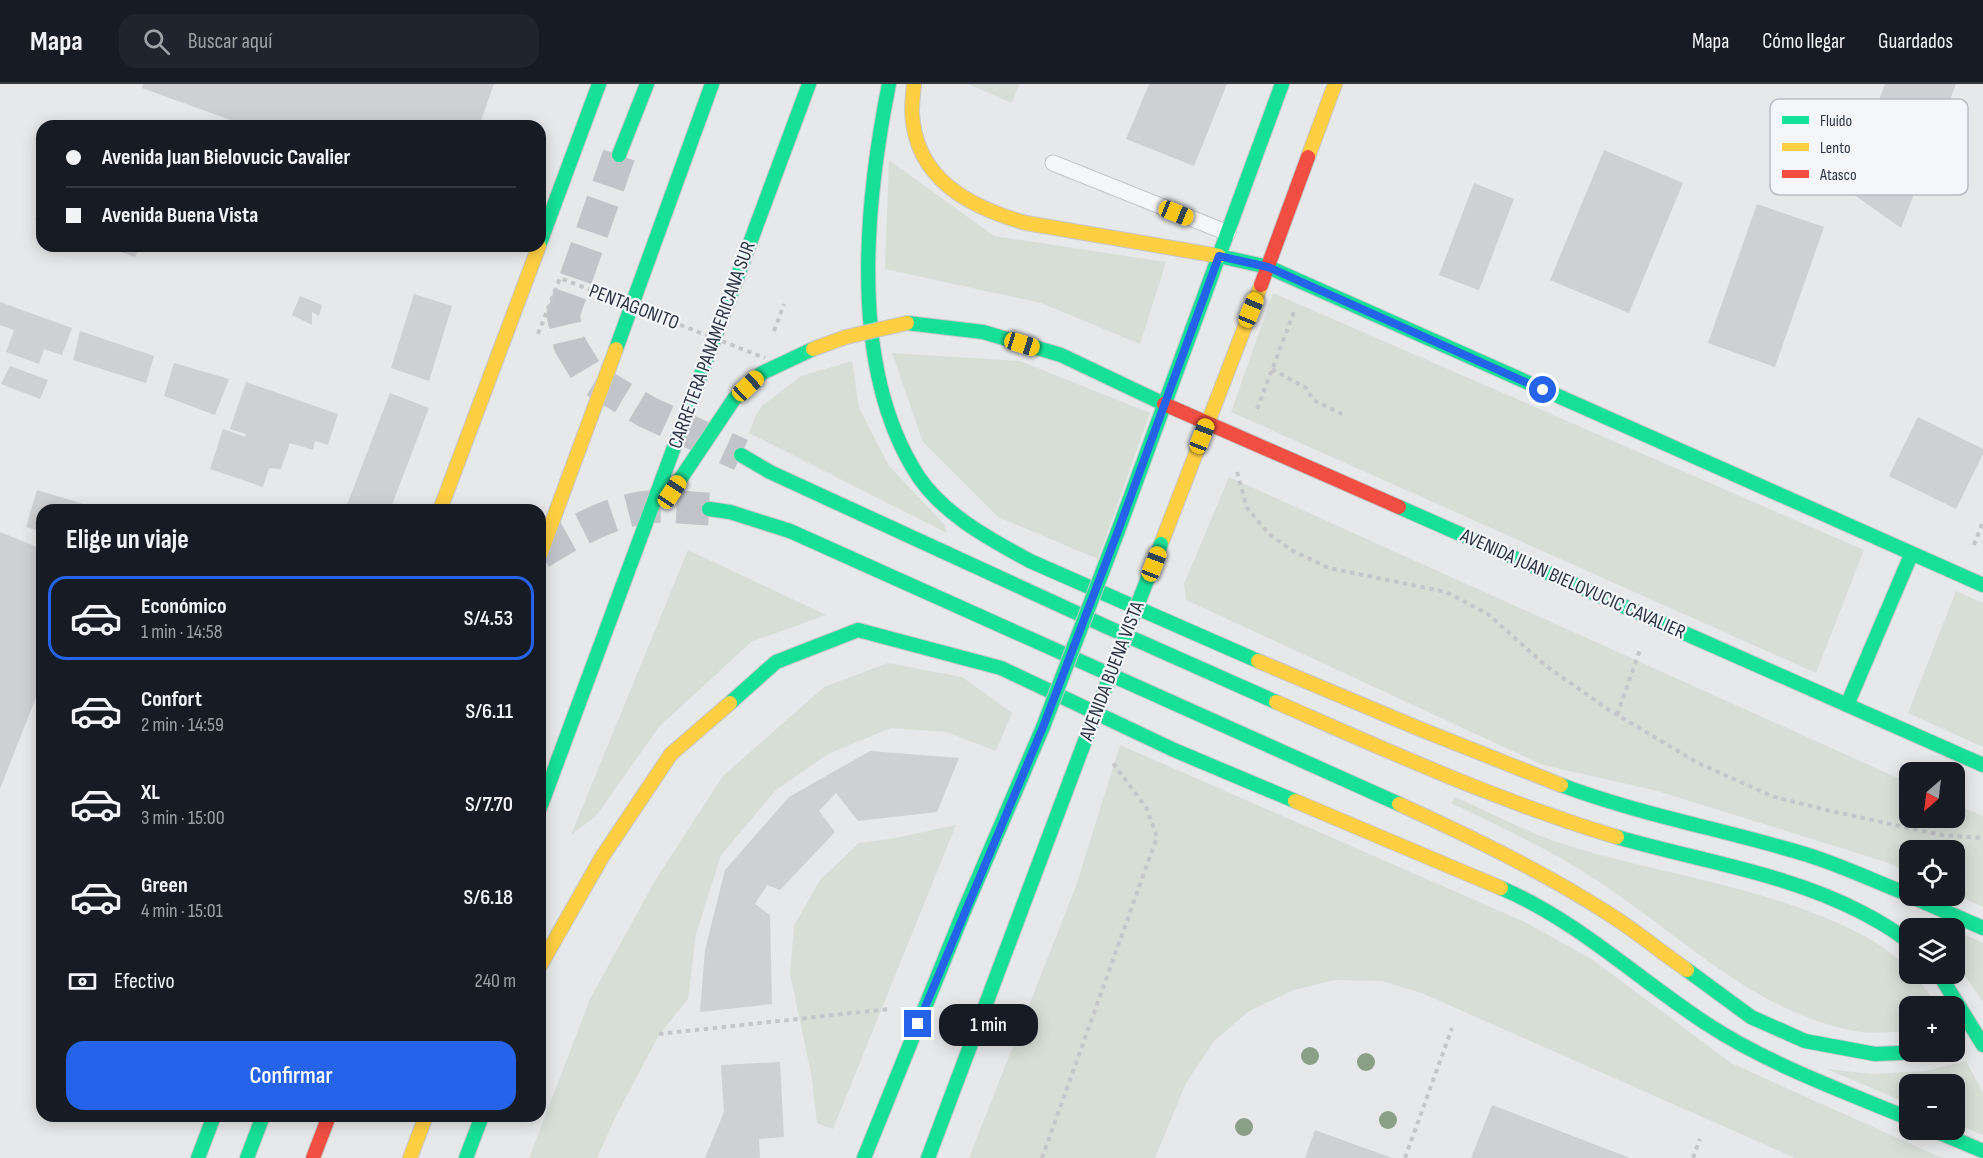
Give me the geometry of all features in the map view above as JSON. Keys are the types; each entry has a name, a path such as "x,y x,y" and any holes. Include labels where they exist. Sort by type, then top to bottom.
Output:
{"main road":[{"path":"546,225 599,84"},
{"path":"619,155 647,84"},
{"path":"546,539 712,84"},
{"name":"CARRETERA PANAMERICANA SUR","path":"546,792 809,84"},
{"path":"889,84 877,144 870,207 869,293 876,367 885,401 904,454 918,476 951,512 969,526 1046,568 1374,711 1539,777 1611,802 1834,864 1899,891"},
{"path":"914,84 912,121 921,153 930,169 968,202 1002,217 1026,223 1219,256 1268,267 1911,555 1983,585"},
{"path":"864,1158 925,1005 1043,727 1118,531 1282,84"},
{"name":"AVENIDA BUENA VISTA","path":"928,1158 1083,746 1268,267 1335,84"},
{"path":"442,504 536,252"},
{"name":"AVENIDA JUAN BIELOVUCIC CAVALIER","path":"579,704 659,511 734,399 762,373 813,349 846,337 907,323 983,332 1060,356 1983,765"},
{"path":"741,455 770,472 1172,657 1463,783 1540,812 1638,843 1788,881 1852,906 1899,934"},
{"path":"709,509 730,512 790,531 1456,830 1536,870 1611,915 1751,1017 1805,1041 1875,1053 1899,1053"},
{"path":"1847,705 1911,555"},
{"path":"546,955 602,857 671,754 776,663 858,630 1001,668 1174,750 1509,892 1580,931 1707,1024 1766,1058 1899,1114"},
{"path":"1934,906 1983,928"},
{"path":"1946,984 1982,1040 1965,1042"},
{"path":"198,1158 212,1122"},
{"path":"247,1158 261,1122"},
{"path":"313,1158 327,1122"},
{"path":"410,1158 424,1122"},
{"path":"466,1158 480,1122"},
{"path":"1957,1140 1983,1151"}],"lane":[{"path":"1053,164 1228,234"}],"path":[{"name":"PENTAGONITO","path":"538,334 560,278 765,358"},
{"path":"1255,414 1305,283"},
{"path":"1272,369 1306,388 1313,400 1342,414"},
{"path":"1235,466 1247,508 1269,534 1293,551 1329,568 1446,592 1488,614 1546,666 1617,715 1698,763 1774,797 1941,835 1983,838"},
{"path":"1617,715 1642,643"},
{"path":"1042,1158 1157,837 1147,809 1109,759"},
{"path":"659,1034 925,1005"},
{"path":"1405,1158 1452,1028"},
{"path":"1693,1158 1700,1139"}],"shaded area":[{"path":"968,84 1019,84 1012,103"},
{"path":"889,160 994,236 1166,262 1140,344 1041,303 885,269"},
{"path":"1273,293 1864,550 1816,673 1231,412"},
{"path":"892,353 1020,361 1150,413 1098,559 998,517 923,442"},
{"path":"852,361 859,408 889,466 945,525 947,533 749,433 762,406 801,376"},
{"path":"1229,477 1899,778 1899,828 1965,828 1965,808 1983,816 1983,907 1965,899 1965,840 1899,840 1899,868 1886,862 1654,790 1543,765 1186,600 1184,584"},
{"path":"688,550 826,615 751,642 659,727 596,816 571,835"},
{"path":"1956,591 1983,603 1983,747 1908,713"},
{"path":"888,663 962,677 1012,713 996,751 946,732 891,728 828,754 776,790 721,855 696,934 688,999 659,1035 615,1118 597,1158 529,1158 543,1122 546,1122 546,1114 590,999 656,879 723,776 824,687"},
{"path":"1120,745 1525,922 1593,960 1731,1063 1942,1158 1795,1158 1424,994 1382,981 1334,980 1294,990 1249,1011 1214,1041 1186,1083 1155,1158 969,1158 1076,886"},
{"path":"1455,797 1554,841 1746,891 1836,922 1875,942 1899,961 1899,984 1921,984 1931,996 1899,996 1899,1032 1857,1032 1815,1020 1782,1006 1721,970 1604,885 1567,862 1451,803"},
{"path":"956,825 833,1129 817,1123 812,1078 790,974 794,926 820,880 859,843 896,838"},
{"path":"1965,935 1983,943 1983,1002 1965,976"},
{"path":"1965,1061 1983,1093 1983,1135 1965,1127 1965,1074 1899,1074 1899,1100 1827,1069 1872,1074 1926,1071"}],"building":[{"path":"143,84 494,84 481,120 230,120 142,88"},
{"path":"1149,84 1227,84 1194,166 1126,139"},
{"path":"1885,84 1956,84 1950,99 1879,99"},
{"path":"1604,150 1683,183 1629,313 1550,280"},
{"path":"1474,183 1514,199 1479,290 1439,275"},
{"path":"1854,195 1914,195 1901,228"},
{"path":"1757,204 1824,227 1775,367 1708,343"},
{"path":"121,252 137,252 135,257"},
{"path":"414,294 452,306 429,381 391,368"},
{"path":"300,296 322,305 319,316 312,312 312,325 292,315"},
{"path":"0,302 72,328 62,355 44,349 39,364 6,352 14,330 0,325"},
{"path":"80,331 154,356 146,383 73,360"},
{"path":"174,363 229,379 215,415 164,396"},
{"path":"10,366 48,380 40,399 1,384"},
{"path":"246,382 338,414 328,445 315,441 313,450 290,443 281,469 269,468 263,487 210,469 223,429 245,437 246,434 230,429"},
{"path":"390,393 429,408 392,504 347,504"},
{"path":"1918,417 1983,449 1983,454 1956,509 1889,476"},
{"path":"37,490 84,504 36,504 36,530 26,527"},
{"path":"0,532 36,547 36,697 0,789"},
{"path":"870,751 959,758 937,812 858,821 836,793 819,811 835,832 780,890 767,885 755,904 770,915 772,1004 700,1012 705,950 725,870 789,797"},
{"path":"780,1062 784,1137 759,1139 760,1158 705,1158 724,1112 721,1065"},
{"path":"1492,1105 1630,1158 1471,1158"},
{"path":"1315,1130 1392,1158 1305,1158"}],"tunnel":[{"path":"619,155 563,315 570,345 590,378 647,412 741,455"},
{"path":"546,549 592,524 634,509 663,506 709,509"}],"traffic: fast":[{"path":"546,227 599,84"},
{"path":"619,155 647,84"},
{"path":"616,349 712,84"},
{"path":"546,792 809,84"},
{"path":"889,84 874,181 869,232 868,284 872,336 881,386 896,433 918,476 941,503 954,514 984,535 1030,561 1258,661"},
{"path":"1118,531 1282,84"},
{"path":"1219,256 1268,267 1983,585"},
{"path":"907,323 983,332 1061,355 1164,404"},
{"path":"669,496 734,399 762,373 813,349"},
{"path":"741,455 770,472 1276,702"},
{"path":"1399,507 1983,765"},
{"path":"709,509 730,512 790,531 1399,804"},
{"path":"1043,727 1118,531"},
{"path":"1083,746 1161,544"},
{"path":"1847,705 1911,555"},
{"path":"730,703 776,662 858,630 1001,668 1174,750 1295,801"},
{"path":"864,1158 964,911 1043,727"},
{"path":"928,1158 1083,746"},
{"path":"1561,785 1653,814 1808,855 1899,890"},
{"path":"1617,837 1742,869 1804,888 1863,913 1899,935"},
{"path":"1501,888 1529,901 1582,934 1681,1007 1731,1039 1806,1076 1899,1114"},
{"path":"1933,906 1983,928"},
{"path":"1687,970 1751,1017 1805,1041 1875,1054 1899,1053"},
{"path":"1945,984 1983,1045"},
{"path":"198,1158 212,1122"},
{"path":"247,1158 261,1122"},
{"path":"466,1158 480,1122"},
{"path":"1957,1140 1983,1151"}],"traffic: slow":[{"path":"914,84 912,112 915,135 923,155 934,172 966,199 1026,223 1219,256"},
{"path":"1308,157 1335,84"},
{"path":"442,504 537,252"},
{"path":"1161,544 1261,285"},
{"path":"813,349 846,337 907,323"},
{"path":"546,539 616,349"},
{"path":"1258,661 1561,785"},
{"path":"1276,702 1487,792 1617,837"},
{"path":"546,955 602,857 671,754 730,703"},
{"path":"1295,801 1501,888"},
{"path":"1399,804 1558,883 1619,921 1687,970"},
{"path":"410,1158 424,1122"}],"traffic: jam":[{"path":"1261,285 1308,157"},
{"path":"1164,404 1399,507"},
{"path":"313,1158 327,1122"}],"route":[{"path":"918,1024 1043,727 1219,256 1268,267 1543,390"}]}
